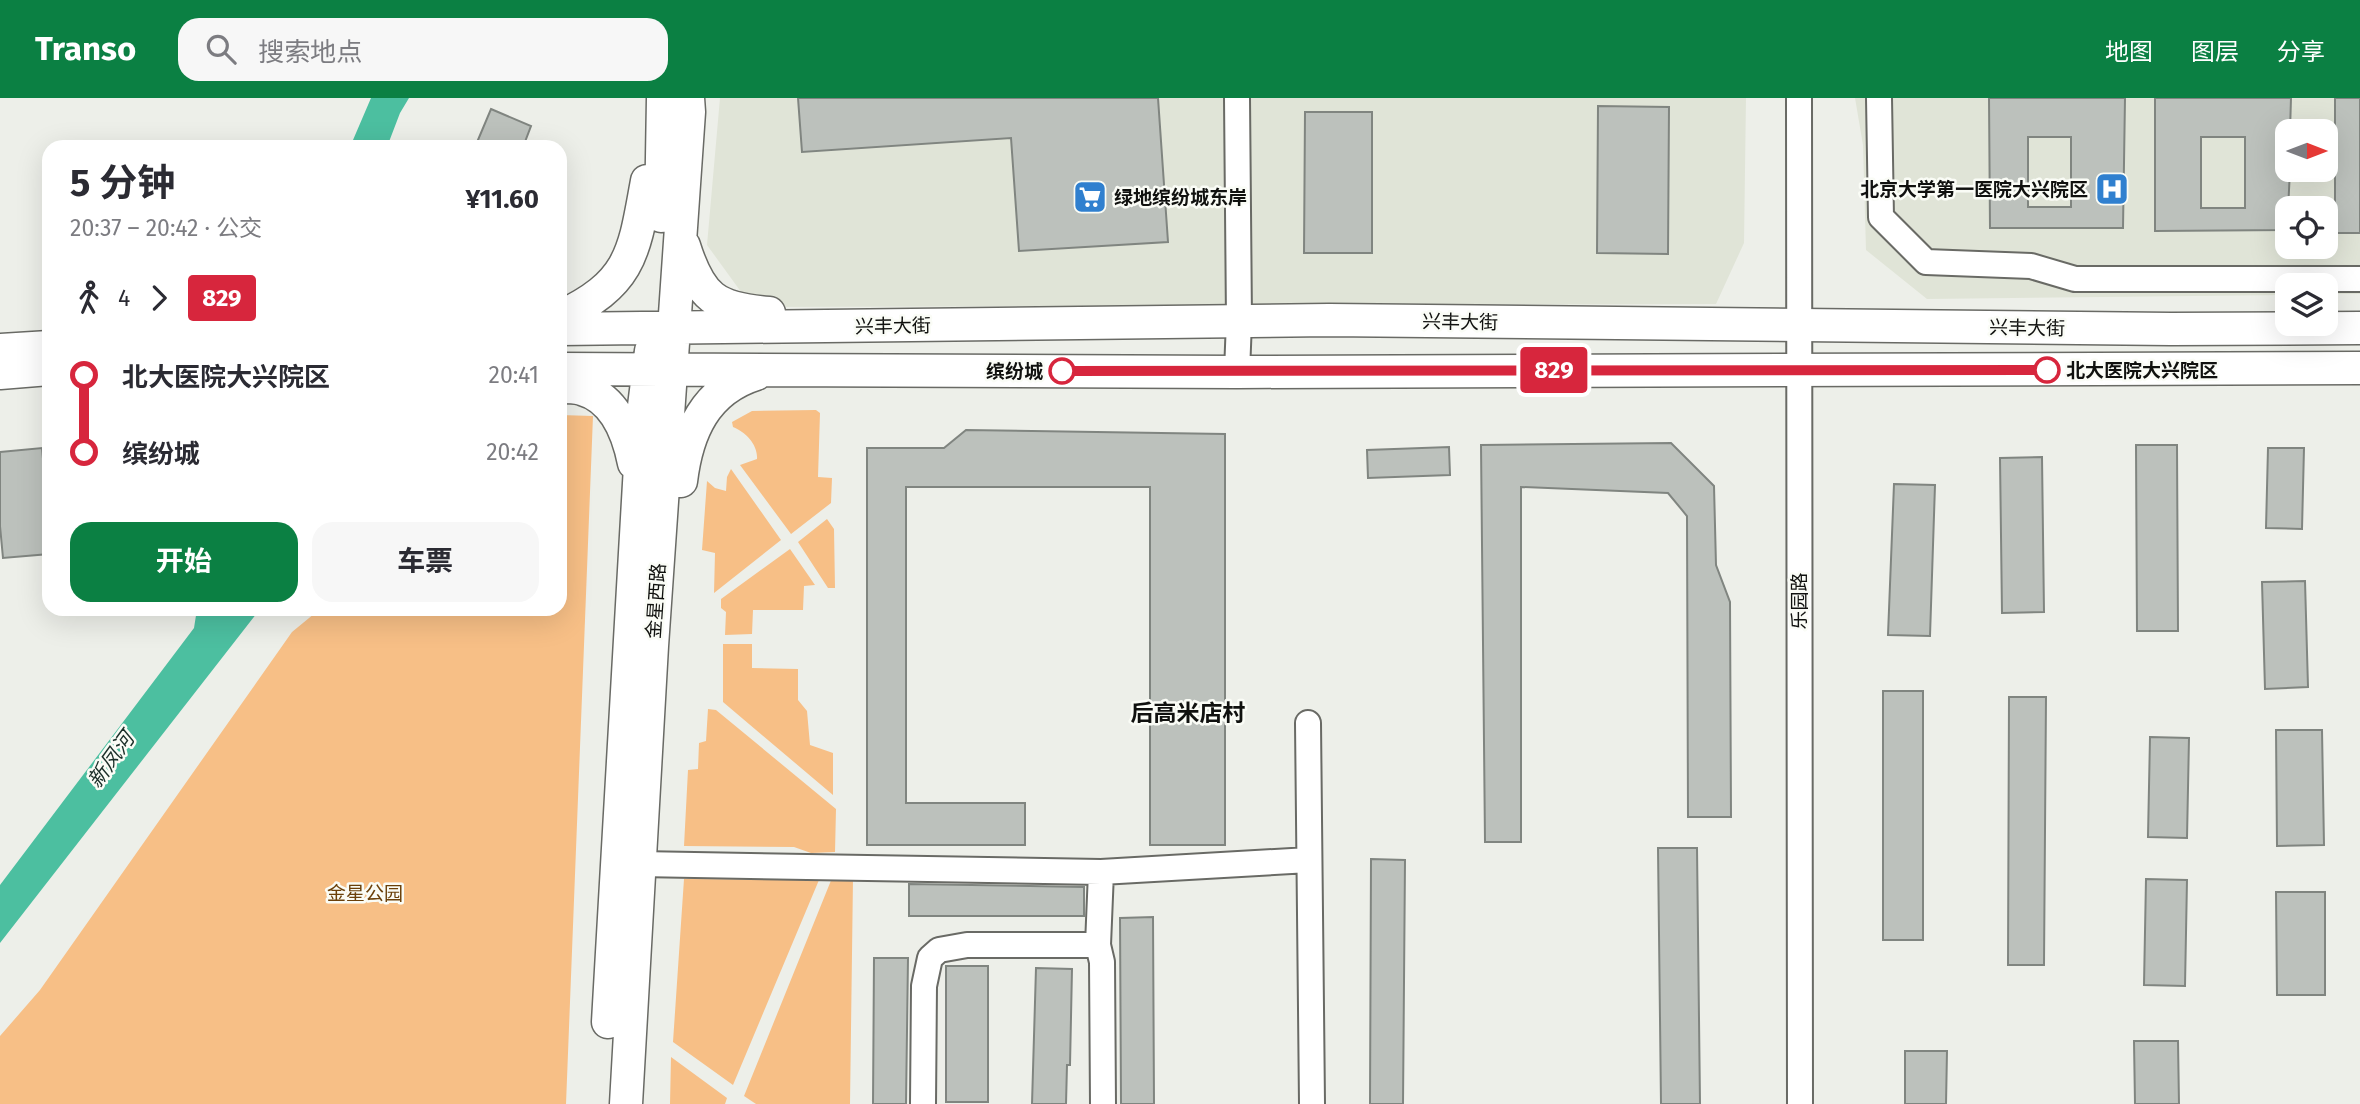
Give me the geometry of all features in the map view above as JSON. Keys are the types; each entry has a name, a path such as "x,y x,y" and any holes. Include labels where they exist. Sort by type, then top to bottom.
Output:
{"main road":[{"name":"金星西路","path":"664,329 681,237 688,98"},
{"name":"金星西路","path":"626,1104 657,591 664,329 663,108"},
{"path":"567,313 592,300 610,285 626,265 637,238 663,108"},
{"path":"681,237 691,269 706,293 722,304 742,311 825,314 855,326"},
{"name":"兴丰大街","path":"567,329 1239,321 2171,329 2360,328"},
{"path":"0,350 42,347"},
{"path":"567,369 1237,372 2360,368"},
{"path":"0,373 42,370"},
{"name":"金星西路","path":"604,1104 643,414 661,371"},
{"path":"657,591 672,556 684,455 692,430 704,411 723,390 738,380 767,371"},
{"path":"567,388 583,389 607,403 623,424 639,489"}],"street":[{"path":"1237,98 1237,372"},
{"name":"乐园路","path":"1799,98 1800,1104"},
{"path":"1879,98 1881,217 1926,262 2031,266 2076,279 2360,279"},
{"path":"1308,723 1312,1104"},
{"path":"639,864 1101,872 1310,860"},
{"path":"1101,872 1098,945 1102,962 1103,1104"},
{"path":"923,1104 924,986 930,958 939,950 967,945 1098,945"}],"shaded area":[{"path":"720,98 1746,98 1744,243 1716,304 752,307 707,245"},
{"name":"北京大学第一医院大兴院区","path":"1855,98 2360,98 2360,294 2338,294 2338,273 2275,273 2275,295 1927,299 1866,250 1863,145"}],"green space":[{"path":"816,410 820,413 818,477 832,478 831,503 791,534 740,465 757,459 757,454 750,440 733,427 732,422 752,411"},
{"name":"金星公园","path":"567,415 593,416 566,1104 0,1104 0,1036 40,990 292,632 311,616 567,616"},
{"path":"731,469 781,540 714,593 715,553 702,550 707,481 715,488 726,491 727,477"},
{"path":"827,519 834,529 835,588 828,588 798,542"},
{"path":"790,549 815,585 804,586 803,610 753,610 752,634 725,635 726,612 721,608 721,599"},
{"path":"723,644 752,644 752,668 798,669 798,700 807,711 810,745 833,753 833,795 723,702"},
{"path":"708,709 716,710 836,809 835,852 811,853 794,847 684,846 688,770 698,769 699,743 706,741"},
{"path":"832,878 853,878 850,1104 756,1104 744,1096"},
{"path":"684,879 819,880 733,1085 673,1042"},
{"path":"671,1057 727,1098 725,1104 670,1104"}],"water":[{"path":"371,98 409,98 390,140 353,140"},
{"name":"新凤河","path":"196,616 255,616 0,943 0,885 194,628"}],"building":[{"name":"绿地缤纷城东岸","path":"798,98 1158,98 1168,242 1019,251 1011,138 802,152"},
{"path":"1989,98 2125,98 2123,228 1990,228","holes":["2028,137 2071,137 2071,207 2028,207"]},
{"path":"2155,98 2291,98 2290,119 2275,119 2275,182 2289,182 2289,196 2275,196 2275,230 2155,231","holes":["2201,137 2245,137 2245,208 2201,208"]},
{"path":"2335,98 2360,98 2360,233 2338,233 2338,196 2335,196 2335,182 2338,182 2338,119 2335,119"},
{"path":"1598,106 1669,107 1668,254 1597,253"},
{"path":"491,109 531,126 526,140 478,140"},
{"path":"1305,112 1372,112 1372,253 1304,253"},
{"path":"966,430 1225,434 1225,845 1150,845 1150,487 906,487 906,803 1025,803 1025,845 867,845 867,448 944,448"},
{"path":"1671,443 1714,486 1716,565 1730,602 1731,817 1688,817 1687,516 1668,493 1521,487 1521,842 1485,842 1481,445"},
{"path":"2136,445 2177,445 2178,631 2137,631"},
{"path":"1449,447 1450,475 1368,478 1367,450"},
{"path":"42,448 42,555 3,558 0,452"},
{"path":"2268,448 2304,448 2302,529 2266,528"},
{"path":"2042,457 2044,612 2002,613 2000,458"},
{"path":"1894,484 1935,485 1930,636 1888,635"},
{"path":"2305,581 2308,687 2265,689 2262,582"},
{"path":"1883,691 1923,691 1923,940 1883,940"},
{"path":"2009,697 2046,697 2044,965 2008,965"},
{"path":"2276,730 2322,730 2324,845 2277,846"},
{"path":"2150,737 2189,738 2187,838 2148,837"},
{"path":"1658,848 1697,848 1700,1104 1661,1104"},
{"path":"1371,859 1405,860 1403,1104 1370,1104"},
{"path":"2146,879 2187,880 2185,986 2144,985"},
{"path":"909,884 1084,887 1084,916 909,916"},
{"path":"2276,892 2325,892 2325,995 2277,995"},
{"path":"1153,917 1154,1104 1121,1104 1120,918"},
{"path":"874,958 908,958 906,1104 873,1104"},
{"path":"946,966 988,966 988,1102 946,1102"},
{"path":"1036,968 1072,969 1070,1065 1067,1065 1066,1104 1032,1104"},
{"path":"2134,1041 2178,1041 2179,1104 2135,1104"},
{"path":"1905,1051 1947,1051 1946,1104 1905,1104"}],"bus line":[{"name":"829","path":"1062,371 1799,368 2047,370"}],"place":[{"name":"北京大学第一医院大兴院区","path":"2112,189"},
{"name":"绿地缤纷城东岸","path":"1090,197"},
{"name":"北大医院大兴院区","path":"2047,370"},
{"name":"缤纷城","path":"1062,371"}],"district":[{"name":"后高米店村","path":"1188,713"}]}
